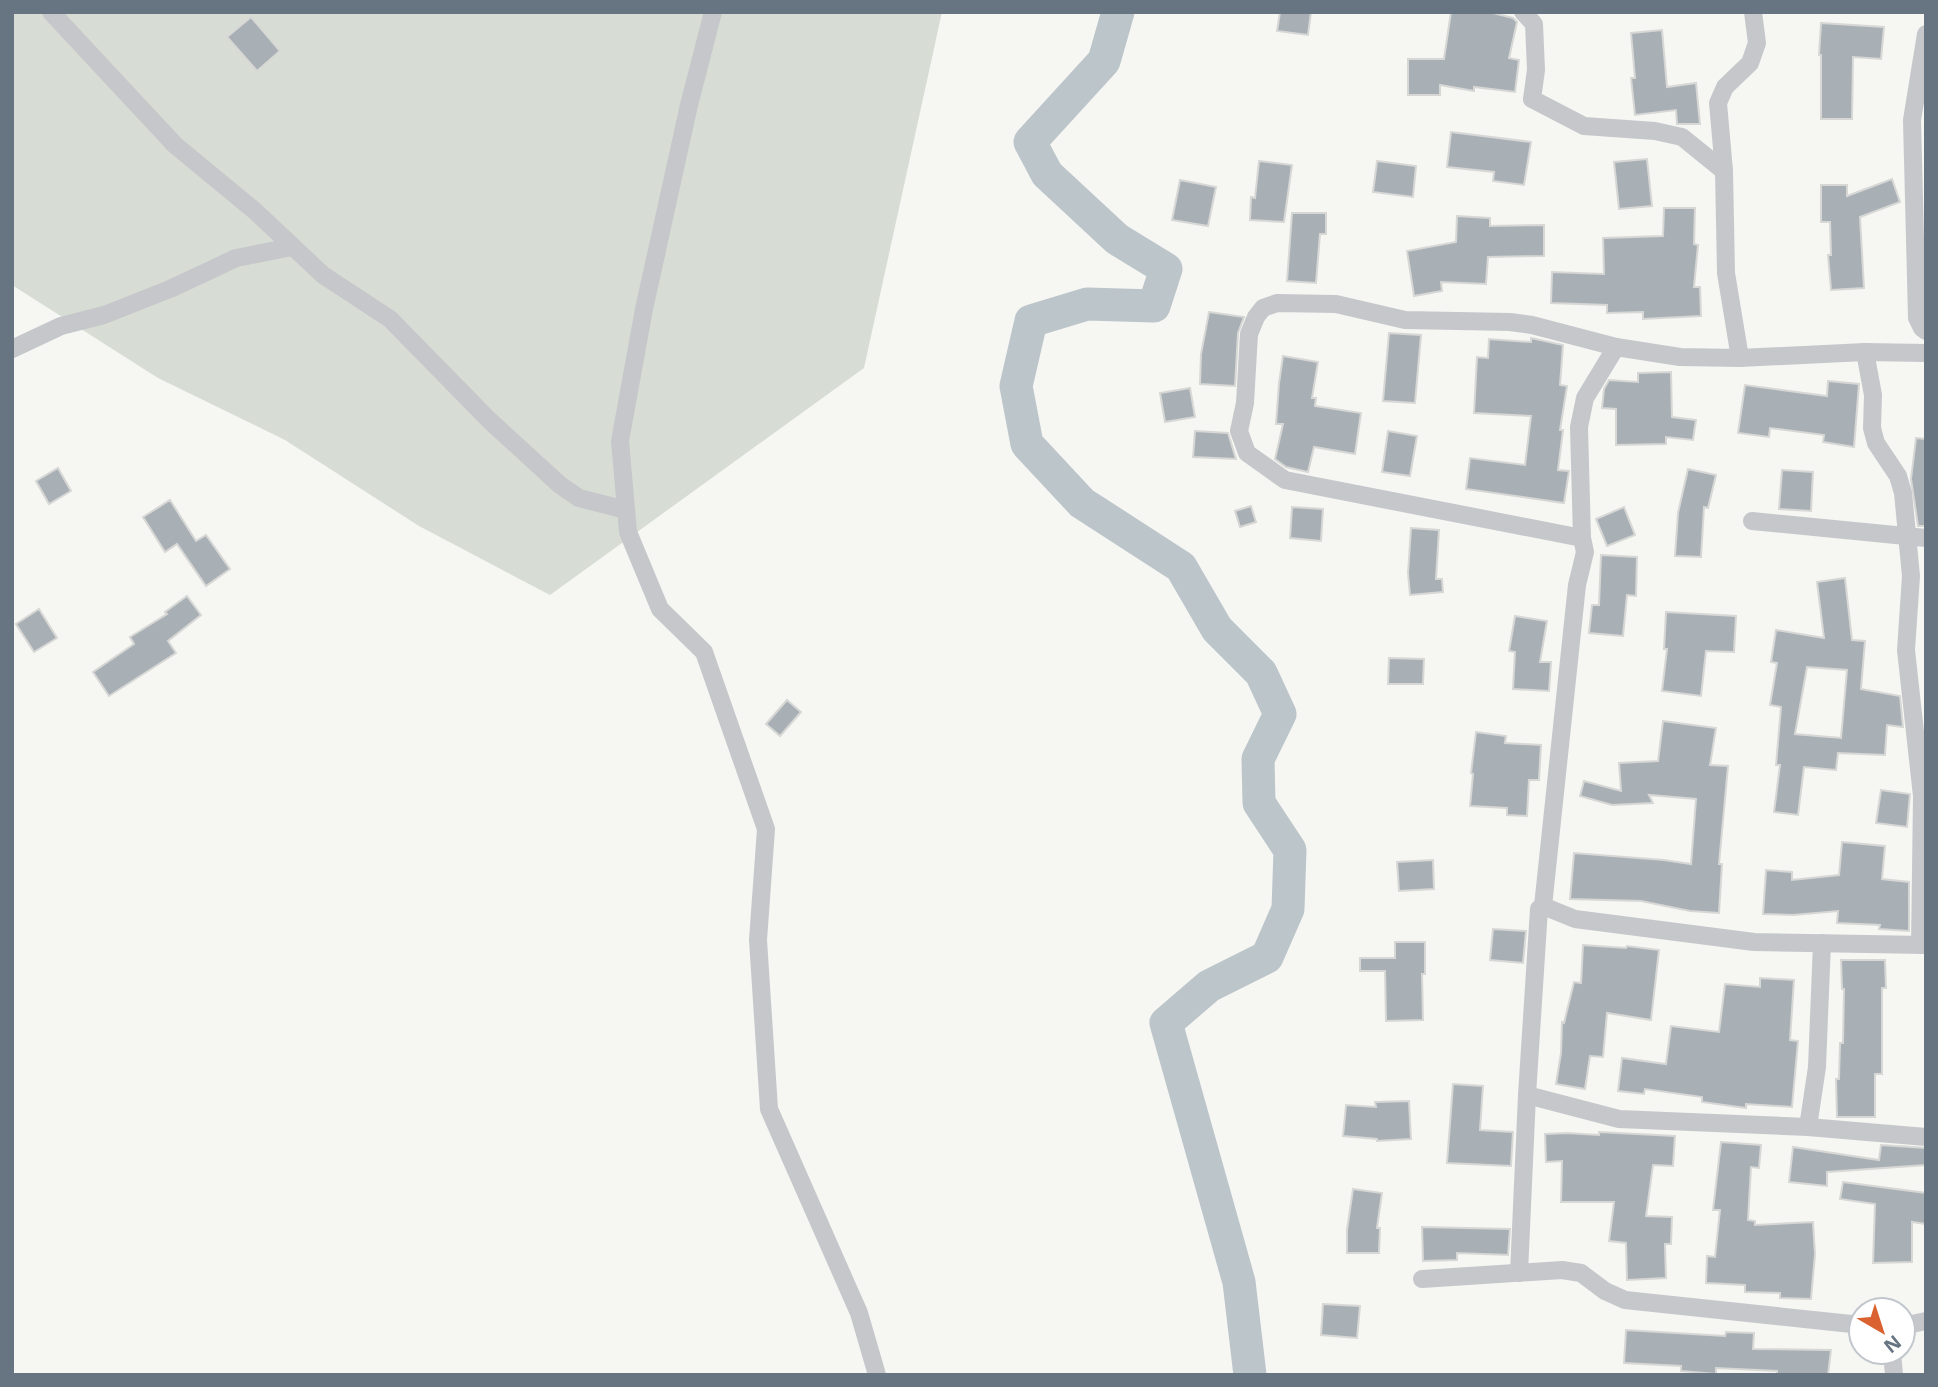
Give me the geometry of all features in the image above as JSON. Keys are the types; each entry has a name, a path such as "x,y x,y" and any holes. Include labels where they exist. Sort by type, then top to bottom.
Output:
{"street":[{"path":"51,12 175,145 219,180 323,275 390,319 489,420 560,485 579,498 626,510"},
{"path":"713,12 689,105 644,309 620,441 628,532 660,609 704,652 766,828 758,940 769,1109 859,1313 877,1375"},
{"path":"1523,12 1534,24 1536,70 1532,99 1584,126 1655,131 1682,137 1724,171"},
{"path":"1741,358 1726,273 1724,171 1718,103 1725,87 1749,63 1757,43 1753,12"},
{"path":"1926,34 1919,121 1917,318 1926,331"},
{"path":"12,349 61,326 104,315 148,298 236,258 292,247"},
{"path":"1582,538 1285,480 1247,453 1239,430 1245,402 1250,334 1256,317 1264,308 1277,303 1336,304 1405,320 1510,322 1532,325 1616,347 1680,357 1926,353"},
{"path":"1519,1273 1539,909 1543,906 1577,585 1585,552 1582,538 1579,427 1586,398 1616,347"},
{"path":"1543,906 1575,919 1754,942 1923,944 1920,721 1906,650 1912,576 1903,493 1898,476 1876,443 1872,428 1873,396 1865,352"},
{"path":"1752,521 1926,538"},
{"path":"1808,1127 1817,1068 1822,943"},
{"path":"1527,1095 1619,1119 1808,1127 1926,1137"},
{"path":"1422,1279 1562,1270 1581,1273 1605,1291 1625,1300 1847,1324"}],"shaded area":[{"path":"12,12 942,12 864,368 550,595 419,526 285,440 158,378 12,285"}],"building":[{"path":"1280,12 1311,12 1308,35 1277,31"},
{"path":"1451,12 1489,12 1513,18 1517,22 1509,58 1519,60 1515,92 1474,87 1474,91 1440,85 1440,95 1408,95 1408,59 1444,59"},
{"path":"251,17 280,51 257,71 227,37"},
{"path":"1821,23 1884,27 1881,59 1853,57 1852,119 1821,119"},
{"path":"1662,30 1667,87 1696,83 1700,124 1677,124 1676,110 1635,115 1631,78 1635,78 1631,33"},
{"path":"1451,132 1531,142 1524,185 1493,181 1494,172 1447,167"},
{"path":"1647,159 1652,206 1619,209 1614,162"},
{"path":"1259,161 1292,165 1284,222 1250,220 1251,197 1255,198"},
{"path":"1377,161 1416,166 1413,197 1373,192"},
{"path":"1892,179 1900,202 1860,217 1864,288 1831,290 1828,255 1831,255 1830,222 1821,222 1821,185 1847,185 1847,196"},
{"path":"1180,180 1216,187 1208,226 1172,220"},
{"path":"1664,208 1695,208 1694,244 1698,245 1694,287 1700,287 1701,316 1643,319 1643,312 1607,313 1607,305 1551,303 1552,272 1604,274 1603,238 1663,236"},
{"path":"1292,213 1326,213 1326,234 1320,234 1316,283 1287,281"},
{"path":"1457,216 1490,218 1490,226 1544,225 1544,256 1488,257 1486,284 1441,282 1442,291 1414,296 1407,251 1456,242"},
{"path":"1209,312 1244,317 1238,333 1235,386 1200,384 1201,354"},
{"path":"1389,333 1421,335 1415,403 1383,401"},
{"path":"1531,338 1563,345 1560,385 1567,386 1560,430 1563,430 1558,470 1569,471 1564,503 1466,489 1470,458 1525,465 1531,416 1474,413 1477,357 1488,358 1489,339 1531,342"},
{"path":"1283,356 1318,362 1312,398 1316,398 1315,406 1361,413 1355,454 1314,447 1308,472 1286,467 1275,459 1283,424 1276,424"},
{"path":"1671,372 1672,417 1696,420 1693,440 1666,437 1666,444 1616,445 1616,409 1602,408 1604,389 1609,380 1638,382 1638,373"},
{"path":"1828,381 1859,384 1854,447 1823,442 1824,435 1770,428 1769,437 1738,433 1745,385 1827,396"},
{"path":"1190,388 1195,417 1165,422 1160,393"},
{"path":"1195,431 1228,433 1236,459 1193,457"},
{"path":"1388,431 1417,436 1410,476 1382,472"},
{"path":"1916,438 1926,439 1926,526 1918,526 1911,479"},
{"path":"58,468 71,491 49,504 36,481"},
{"path":"1688,469 1716,475 1708,508 1704,507 1701,557 1675,556 1678,513"},
{"path":"1782,470 1813,472 1811,511 1779,509"},
{"path":"170,500 196,541 206,535 230,569 206,586 177,544 165,552 143,517"},
{"path":"1251,506 1256,522 1240,527 1235,511"},
{"path":"1292,507 1323,509 1321,541 1290,538"},
{"path":"1624,507 1635,535 1607,546 1596,519"},
{"path":"1411,528 1439,530 1436,579 1442,579 1443,592 1410,595 1408,573"},
{"path":"1601,555 1637,557 1636,596 1627,595 1623,636 1589,633 1592,605 1599,605"},
{"path":"1845,578 1852,640 1865,641 1861,689 1900,696 1903,727 1887,725 1885,755 1838,753 1836,770 1804,767 1798,815 1774,812 1780,765 1776,765 1781,707 1770,705 1777,663 1771,662 1776,630 1824,638 1817,582","holes":["1807,667 1847,670 1841,738 1795,734"]},
{"path":"187,596 201,615 168,641 176,653 109,696 93,672 134,644 130,637 167,614 165,612"},
{"path":"39,609 57,638 34,652 16,624"},
{"path":"1666,612 1736,616 1734,652 1706,651 1701,696 1662,691 1667,649 1664,649"},
{"path":"1515,616 1547,621 1540,662 1551,662 1549,691 1513,689 1515,652 1509,651"},
{"path":"1389,658 1424,659 1423,684 1388,684"},
{"path":"787,700 801,712 780,736 766,724"},
{"path":"1663,721 1716,728 1710,765 1728,766 1719,864 1722,864 1719,913 1690,911 1641,901 1570,899 1574,853 1691,864 1696,799 1649,795 1653,803 1612,805 1580,796 1584,781 1621,791 1619,763 1658,761"},
{"path":"1476,732 1506,736 1505,743 1541,745 1539,780 1529,780 1527,816 1507,815 1507,808 1470,806"},
{"path":"1881,790 1910,794 1907,827 1876,823"},
{"path":"1842,842 1885,846 1882,879 1909,882 1909,931 1879,929 1880,925 1837,923 1838,911 1793,915 1763,914 1766,870 1792,872 1792,880 1839,875"},
{"path":"1433,860 1434,889 1399,891 1397,862"},
{"path":"1493,929 1526,931 1523,963 1490,960"},
{"path":"1395,942 1425,942 1425,974 1422,974 1423,1020 1386,1021 1385,971 1360,971 1360,958 1395,958"},
{"path":"1583,945 1659,950 1651,1020 1607,1013 1603,1057 1590,1056 1585,1089 1556,1084 1562,1022 1564,1023 1574,982 1581,983"},
{"path":"1841,960 1885,960 1886,988 1882,988 1882,1074 1875,1074 1875,1117 1837,1117 1836,1079 1839,1079 1840,1043 1843,1043 1844,989"},
{"path":"1760,978 1794,980 1790,1040 1798,1041 1792,1107 1746,1104 1746,1108 1702,1102 1702,1097 1645,1089 1644,1094 1618,1091 1622,1058 1666,1064 1671,1026 1719,1032 1725,984 1760,987"},
{"path":"1453,1084 1483,1086 1480,1130 1513,1132 1511,1166 1447,1163"},
{"path":"1409,1101 1411,1139 1377,1141 1343,1136 1346,1105 1376,1107 1375,1102"},
{"path":"1599,1132 1675,1136 1673,1166 1653,1165 1646,1216 1672,1217 1671,1244 1665,1244 1666,1278 1627,1280 1626,1243 1609,1241 1614,1202 1561,1202 1562,1161 1546,1162 1545,1134 1599,1135"},
{"path":"1721,1142 1761,1145 1759,1168 1751,1167 1748,1220 1755,1221 1755,1225 1813,1222 1815,1254 1811,1299 1780,1298 1780,1293 1745,1292 1745,1285 1706,1283 1707,1256 1715,1257 1720,1210 1713,1210"},
{"path":"1881,1145 1926,1148 1926,1165 1827,1172 1827,1186 1789,1182 1793,1147 1879,1160"},
{"path":"1843,1182 1926,1193 1926,1224 1912,1222 1912,1262 1873,1263 1875,1204 1840,1199"},
{"path":"1353,1189 1382,1193 1377,1228 1380,1228 1379,1253 1347,1253 1347,1230"},
{"path":"1422,1227 1510,1229 1508,1255 1457,1253 1457,1260 1423,1261"},
{"path":"1323,1304 1360,1306 1357,1338 1321,1335"},
{"path":"1626,1330 1725,1336 1726,1332 1754,1333 1753,1349 1831,1350 1828,1375 1777,1375 1777,1371 1716,1368 1716,1374 1681,1371 1681,1366 1624,1363"}],"waterway":[{"path":"1118,12 1104,61 1030,142 1047,174 1117,239 1166,269 1154,306 1087,304 1031,321 1016,386 1027,444 1082,503 1181,567 1217,629 1261,673 1280,714 1258,759 1259,803 1290,850 1288,909 1267,957 1209,986 1166,1023 1239,1282 1250,1375"}]}
